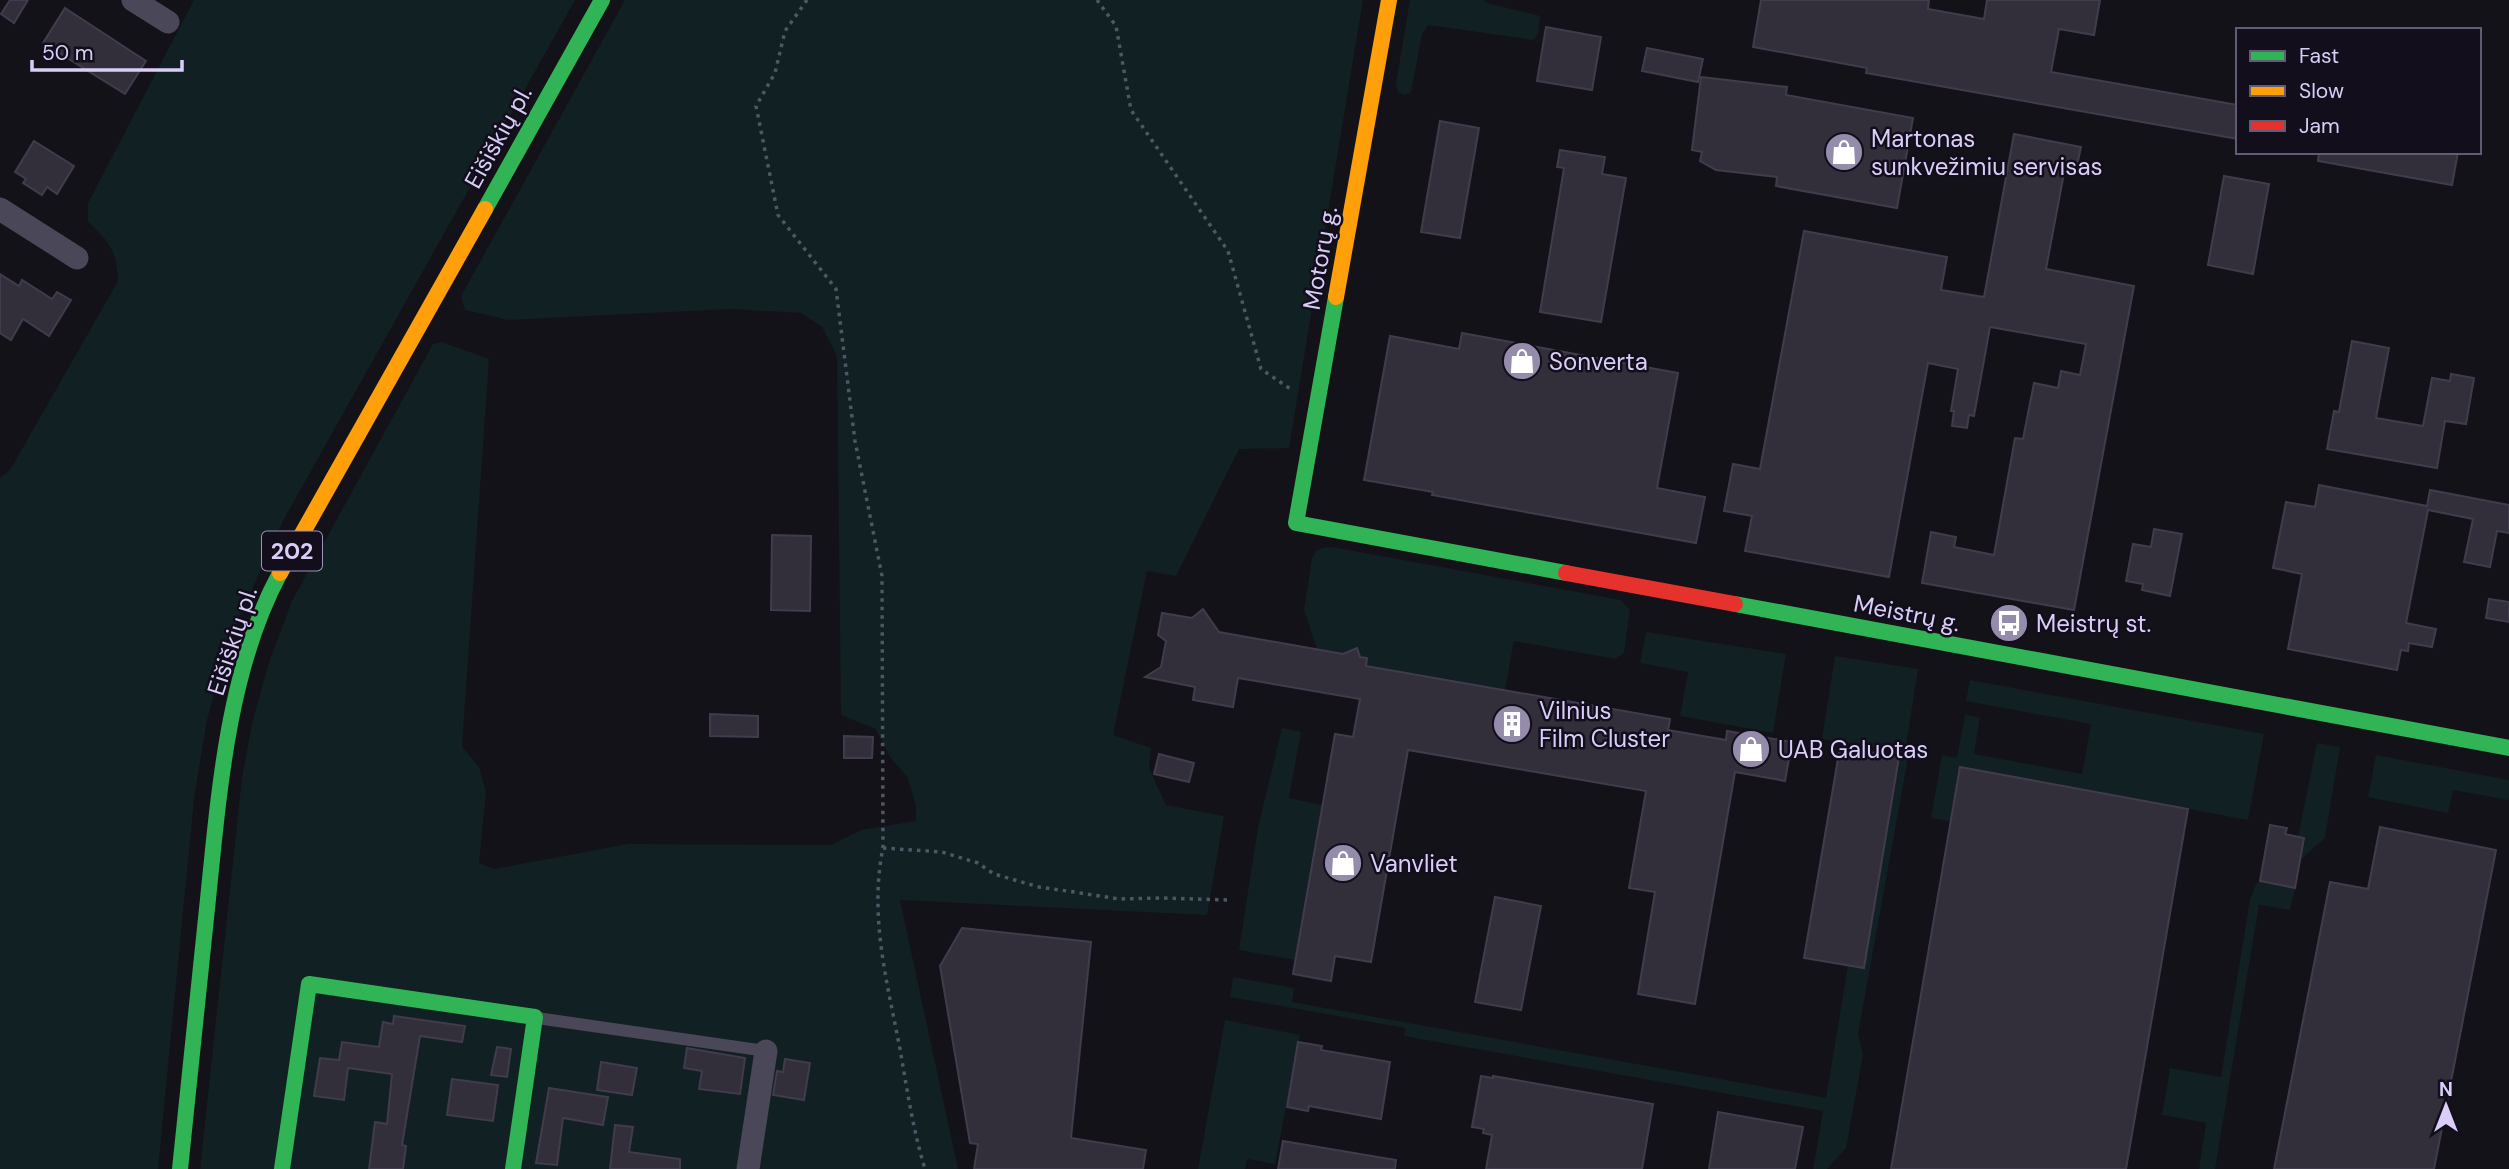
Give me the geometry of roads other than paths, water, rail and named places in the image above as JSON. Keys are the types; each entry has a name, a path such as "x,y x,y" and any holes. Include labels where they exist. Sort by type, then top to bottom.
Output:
{"street":[{"path":"133,0 168,22"},
{"name":"Eišiškių pl.","path":"180,1169 223,770 241,676 256,631 276,581 304,528 602,0"},
{"name":"Motorų g.","path":"1296,523 1389,0"},
{"path":"0,209 77,258"},
{"name":"Meistrų g.","path":"1296,523 2509,748"},
{"path":"282,1169 309,984 535,1017 513,1169"},
{"path":"748,1169 765,1051"}],"lane":[{"path":"535,1017 765,1051"}],"place":[{"name":"Martonas sunkvežimiu servisas","path":"1844,152"},
{"name":"Sonverta","path":"1522,361"},
{"name":"Meistrų st.","path":"2009,623"},
{"name":"Vilnius Film Cluster","path":"1512,724"},
{"name":"UAB Galuotas","path":"1751,749"},
{"name":"Vanvliet","path":"1343,863"}]}
